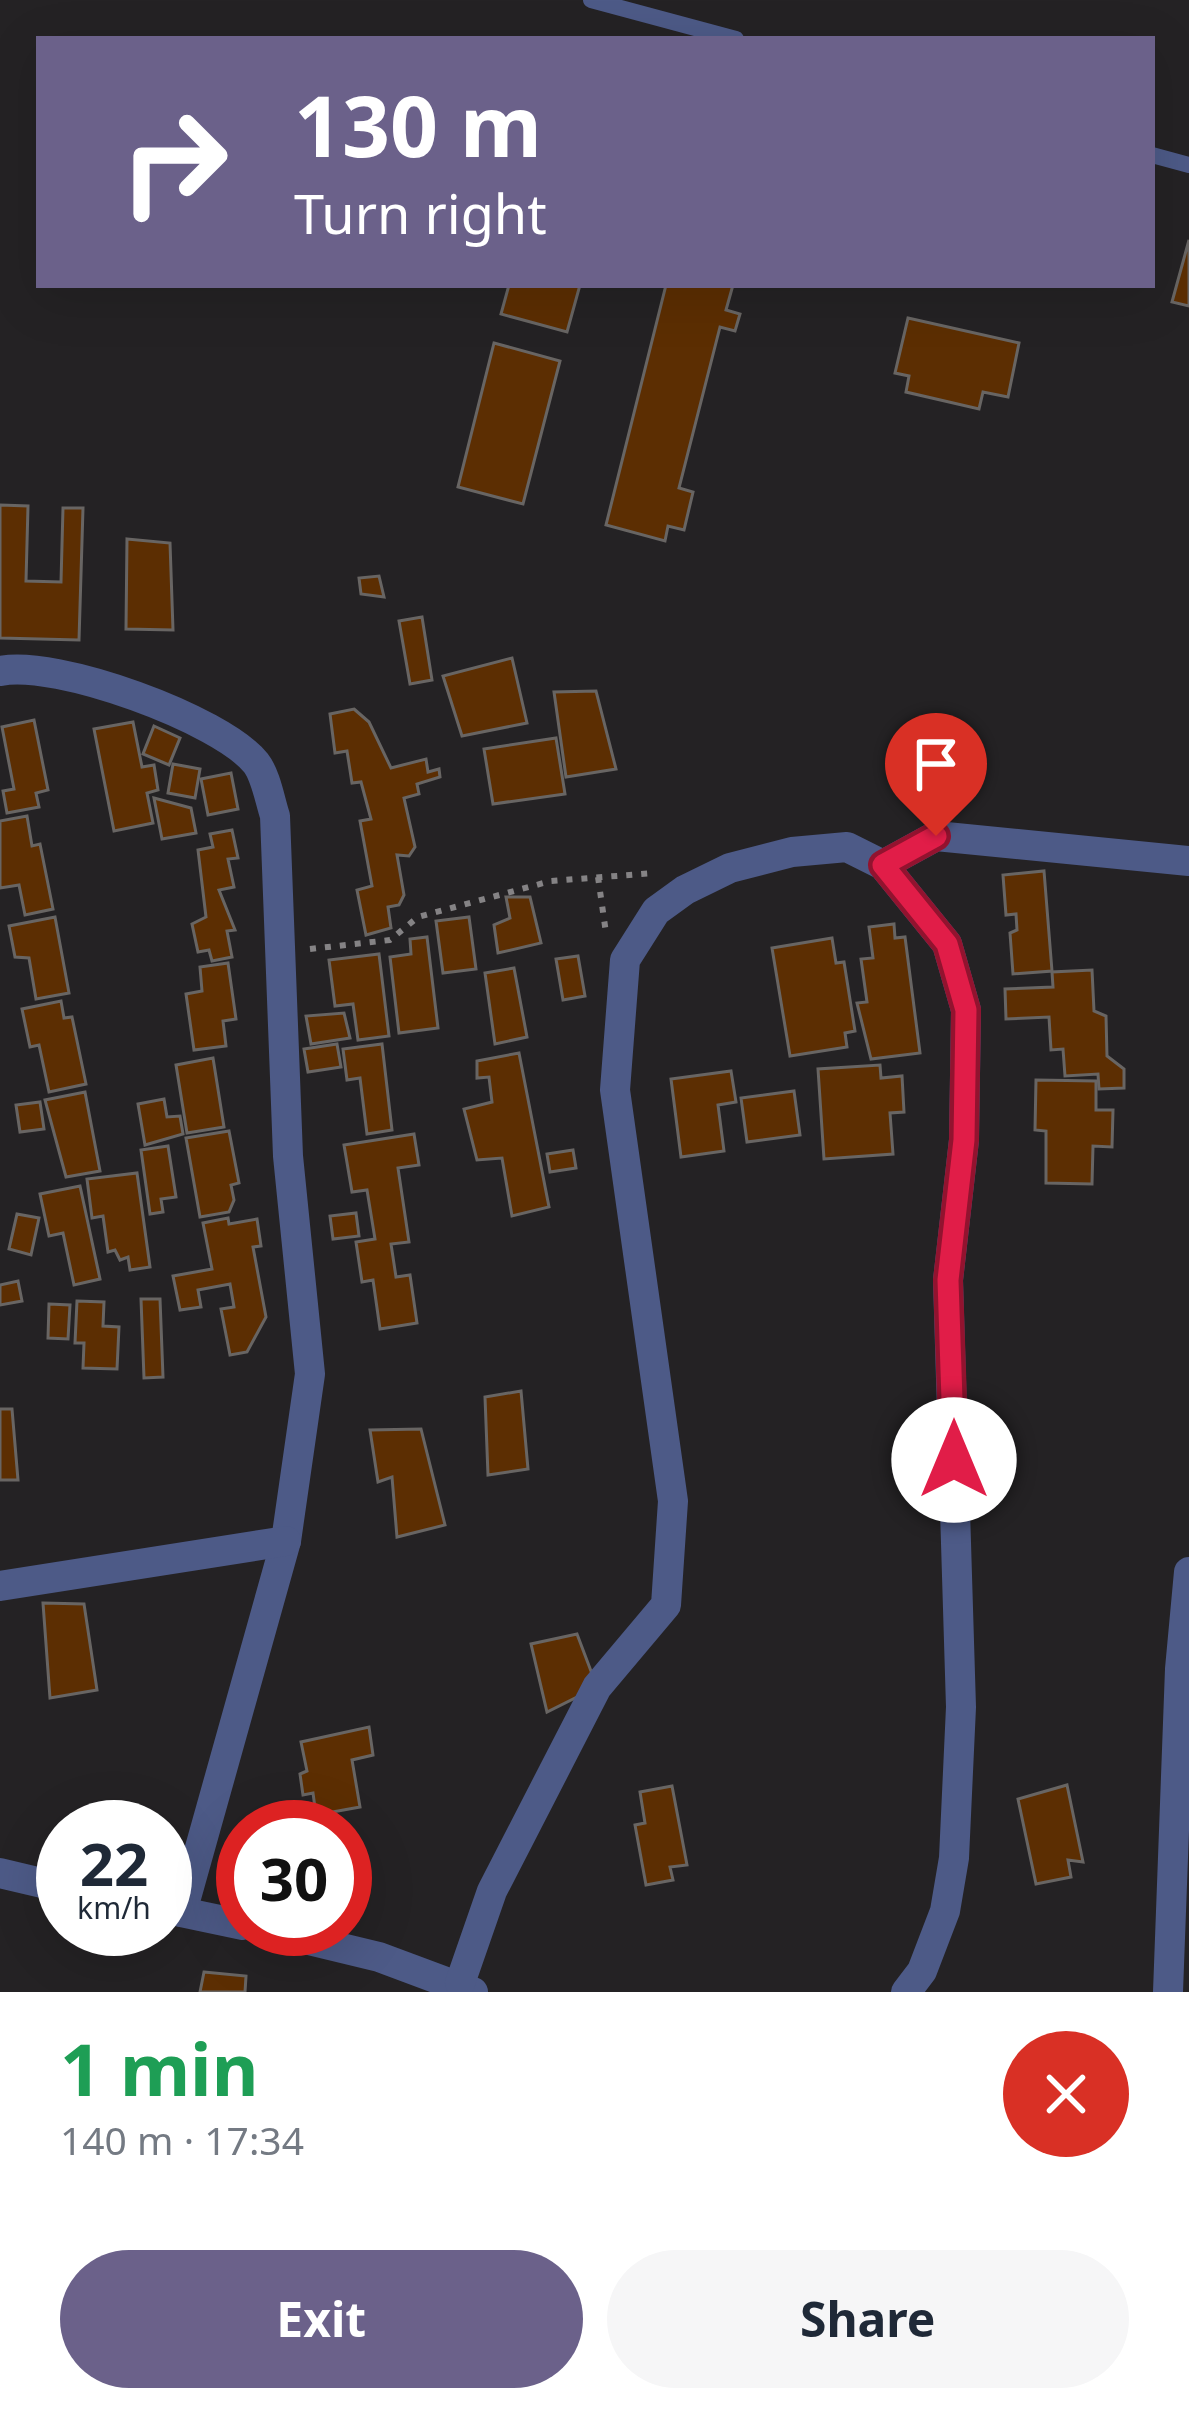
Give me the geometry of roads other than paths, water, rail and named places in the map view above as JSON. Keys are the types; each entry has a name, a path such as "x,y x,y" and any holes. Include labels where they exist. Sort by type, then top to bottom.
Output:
{"street":[{"path":"0,670 20,667 94,679 191,720 256,763 275,816 277,953 310,1374 286,1541 192,1849"},
{"path":"883,865 936,836 1189,861"},
{"path":"356,1956 467,1988 492,1891 597,1687 666,1604 674,1501 615,1090 625,960 656,910 730,868 792,852 847,847 883,865 947,944 966,1010 964,1140 948,1280 961,1707 954,1858 946,1911 922,1971 906,1992"},
{"path":"0,1586 286,1541"},
{"path":"1168,1992 1189,1572"},
{"path":"0,1873 36,1882"}],"lane":[{"path":"591,0 725,36"},
{"path":"1155,156 1189,165"}]}
